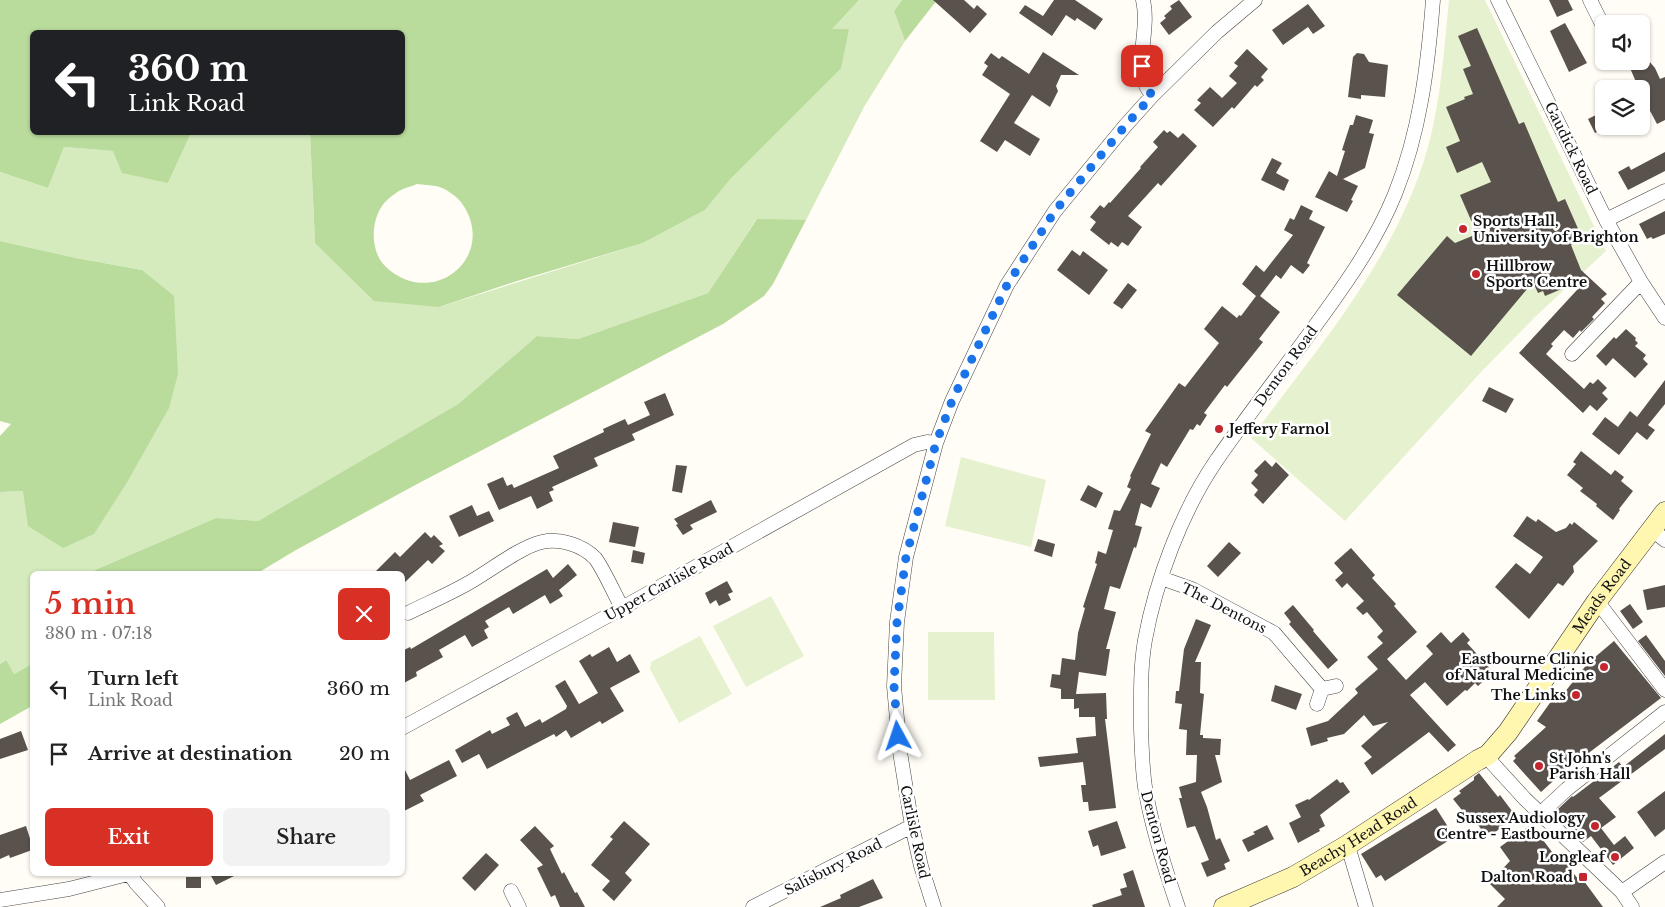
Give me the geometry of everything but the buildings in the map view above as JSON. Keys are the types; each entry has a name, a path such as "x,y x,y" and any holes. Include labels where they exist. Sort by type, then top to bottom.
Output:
{"street":[{"path":"1143,0 1146,12 1142,66 1143,79 1152,96"},
{"name":"Carlisle Road","path":"934,907 921,866 912,826 900,752 894,686 897,622 906,557 936,443 952,401 1007,285 1068,194 1152,96 1217,32 1255,0"},
{"name":"Denton Road","path":"1178,907 1161,858 1149,809 1142,757 1141,706 1145,642 1161,578 1191,505 1215,463 1341,291 1368,248 1394,196 1409,156 1415,130 1425,78 1433,0"},
{"name":"Gaudick Road","path":"1498,0 1606,220 1641,282 1665,318"},
{"path":"1590,0 1598,15"},
{"path":"1606,220 1665,191"},
{"path":"1572,354 1641,282"},
{"name":"Upper Carlisle Road","path":"405,726 622,608 914,444 936,443"},
{"name":"Meads Road","path":"1488,755 1508,732 1597,600 1658,535 1665,512"},
{"path":"408,613 463,586 526,549 542,542 558,541 584,550 595,559 622,608"},
{"name":"The Dentons","path":"1161,578 1192,589 1274,633 1329,688 1317,704"},
{"path":"1597,600 1665,690"},
{"path":"1540,814 1567,789 1665,712"},
{"path":"1488,755 1493,764 1540,814 1622,892 1632,907"},
{"name":"Beachy Head Road","path":"1224,907 1294,877 1488,755"},
{"name":"Salisbury Road","path":"753,907 912,826"},
{"path":"1346,846 1350,853 1366,907"},
{"path":"1622,892 1665,862"},
{"path":"0,900 69,889 121,876"},
{"path":"131,876 158,907"},
{"path":"511,891 520,907"}],"green space":[{"path":"0,0 859,0 832,29 849,29 841,68 731,178 705,210 643,243 439,307 374,301 315,243 310,135 405,135 405,30 30,30 30,135 190,135 168,183 122,173 113,151 64,147 48,188 0,172","holes":["417,184 434,186 450,192 459,199 471,222 472,241 467,258 456,271 440,280 423,283 404,279 385,266 377,253 374,228 378,213 385,202 401,190"]},
{"path":"859,0 902,0 894,11 905,41 864,107 806,220 756,220 708,293 578,339 537,336 458,404 258,521 216,518 94,571 30,571 30,665 14,674 5,660 0,664 0,492 24,491 26,505 142,270 0,241 0,172 48,188 64,147 113,151 168,183 190,135 310,135 315,243 439,307 643,243 705,210 848,29 831,29"},
{"path":"902,0 937,0 905,41 894,11"},
{"name":"Hillbrow Sports Centre","path":"1449,0 1485,0 1606,251 1536,316 1482,371 1345,521 1251,438 1353,300 1397,226 1414,188 1428,147 1442,74"},
{"path":"757,219 806,220 773,284 764,296 723,324 419,483 261,571 94,571 216,518 258,521 458,404 537,336 578,339 708,293"},
{"path":"0,241 142,270 174,296 178,374 169,408 126,484 94,534 63,548 28,526 23,491 0,492 0,436 11,424 0,421"},
{"path":"961,457 1046,480 1031,547 945,526"},
{"path":"771,596 804,656 746,687 713,626"},
{"path":"928,632 994,632 995,700 928,700"},
{"path":"700,636 732,694 679,723 650,669 651,662"},
{"path":"6,660 14,674 30,665 30,707 0,724 0,664"}],"place":[{"name":"Sports Hall, University of Brighton","path":"1463,229"},
{"name":"Hillbrow Sports Centre","path":"1476,274"},
{"name":"Jeffery Farnol","path":"1219,429"},
{"name":"Eastbourne Clinic of Natural Medicine","path":"1604,667"},
{"name":"The Links","path":"1576,695"},
{"name":"St John's Parish Hall","path":"1539,766"},
{"name":"Sussex Audiology Centre - Eastbourne","path":"1595,826"},
{"name":"Longleaf","path":"1615,857"},
{"name":"Dalton Road","path":"1583,877"}],"route":[{"path":"898,736 894,686 897,622 906,557 936,443 952,401 1007,285 1068,194 1152,96 1143,79 1142,66"}]}
